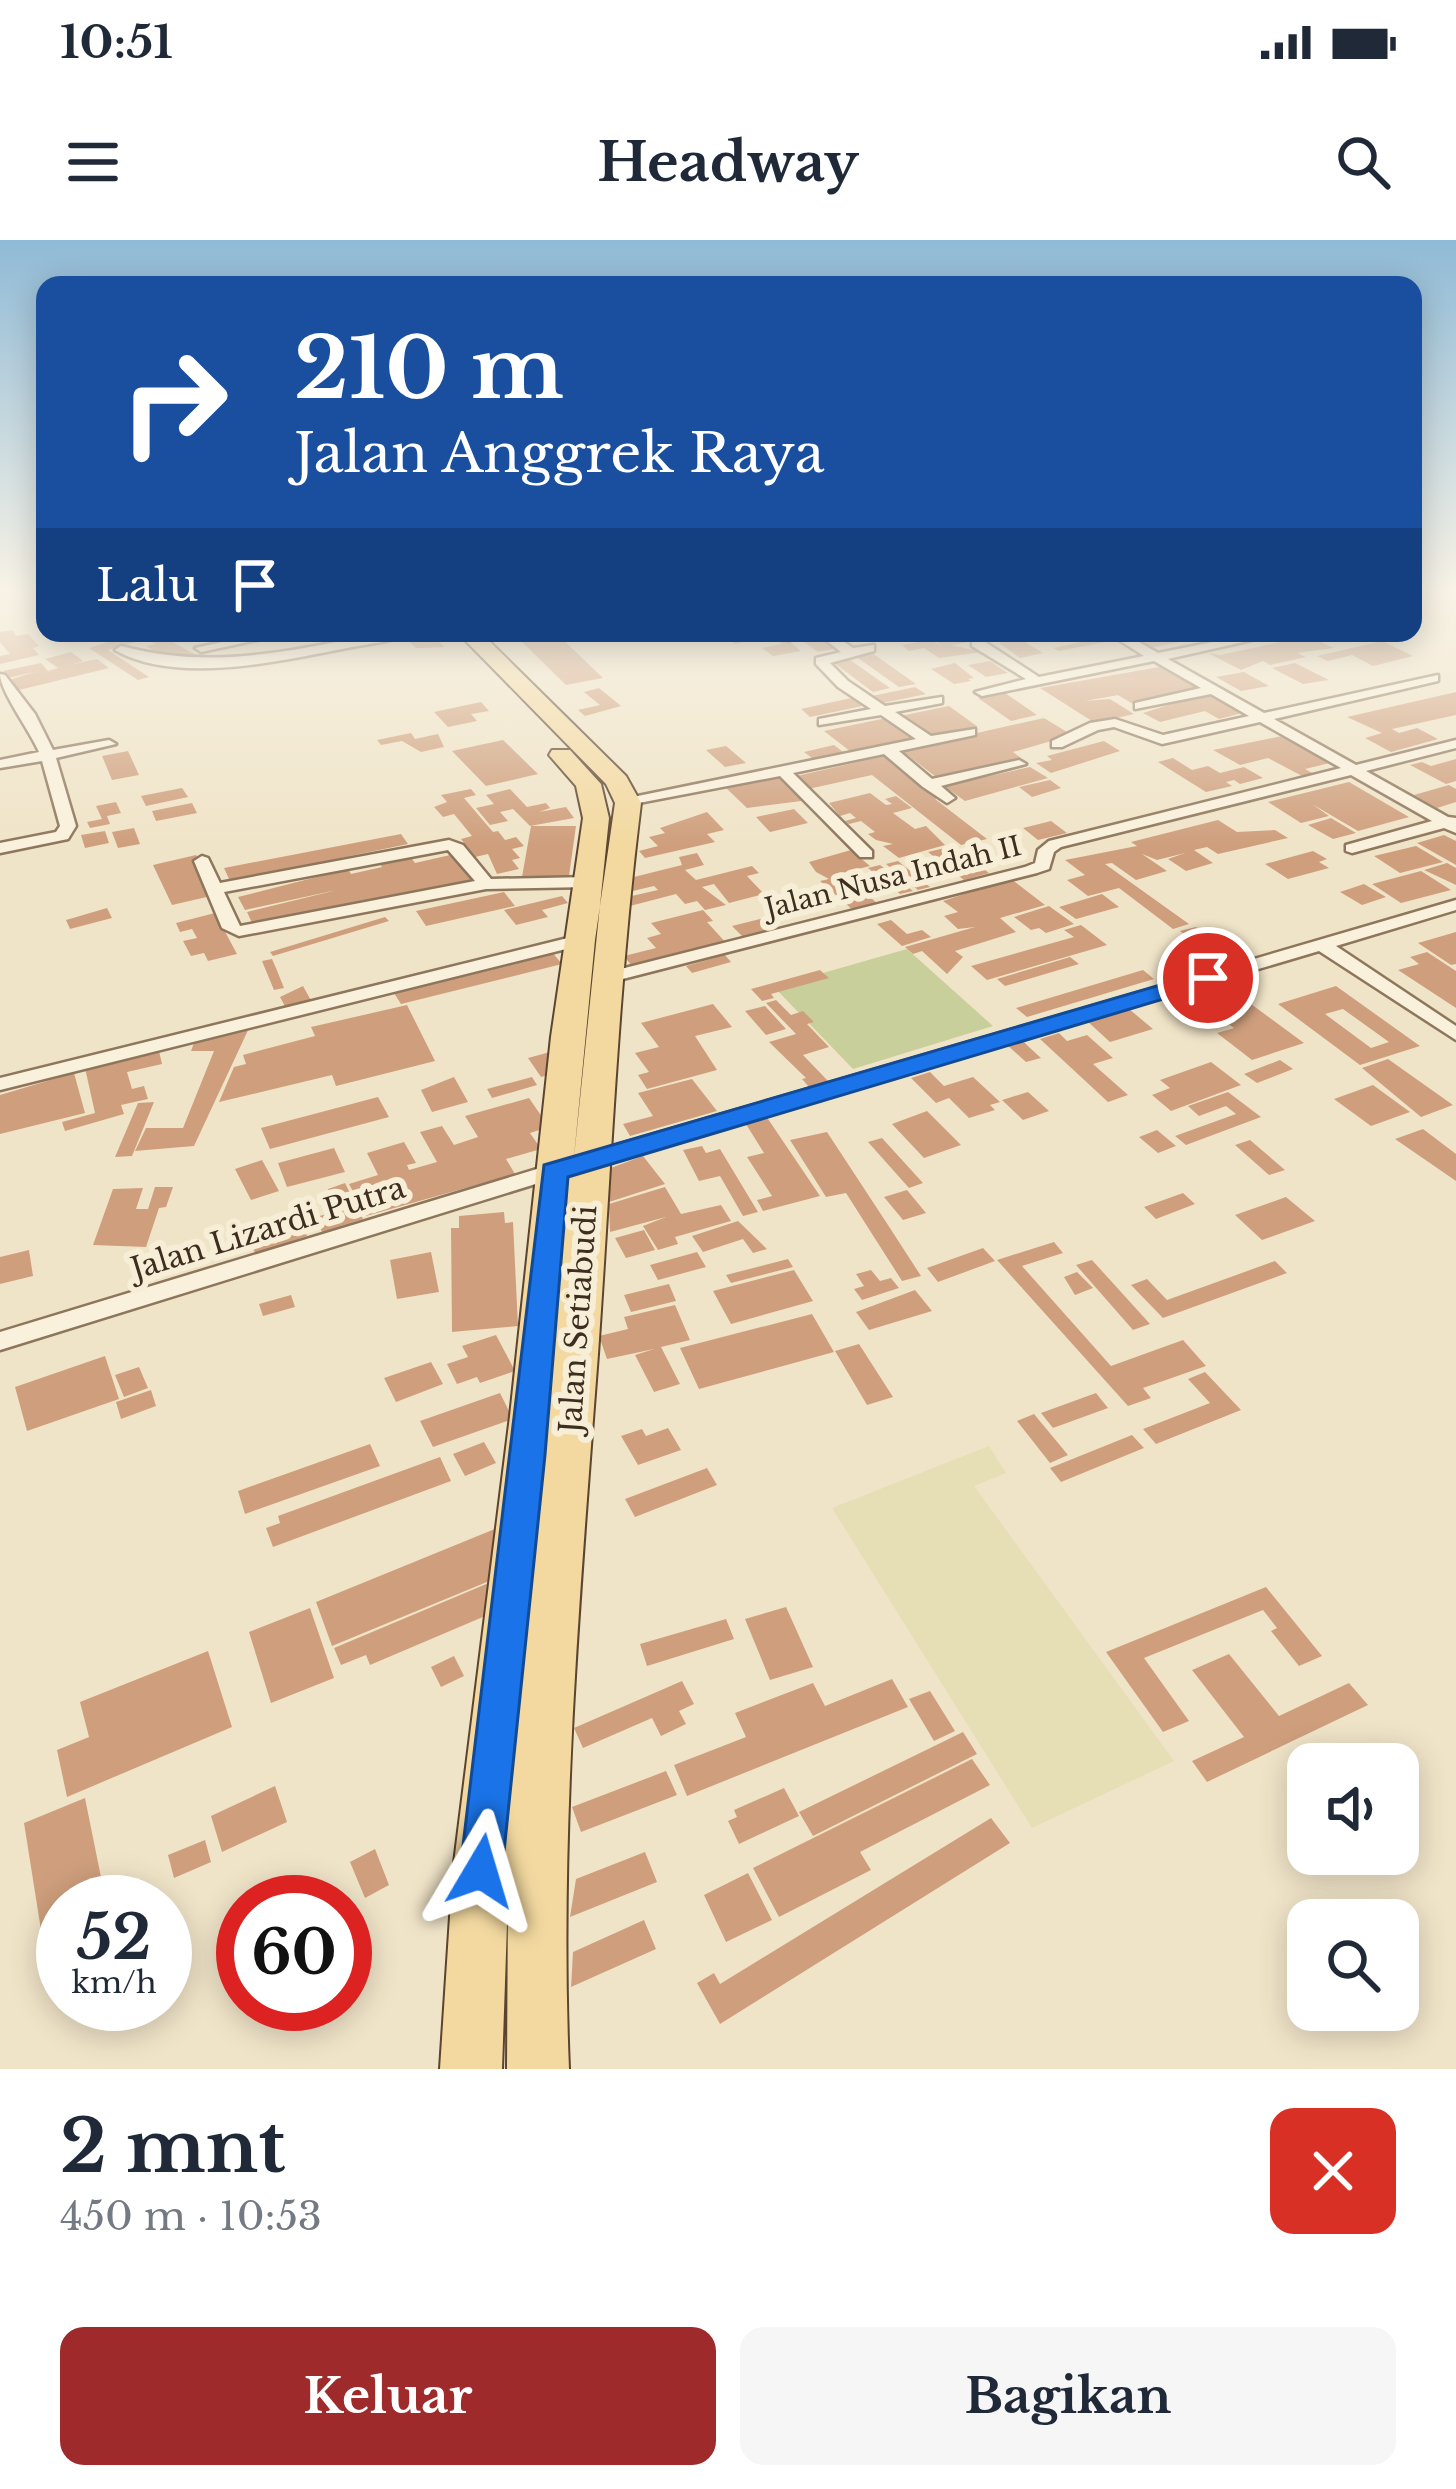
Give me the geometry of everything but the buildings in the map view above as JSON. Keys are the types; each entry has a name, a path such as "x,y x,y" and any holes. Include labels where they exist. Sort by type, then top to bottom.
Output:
{"main road":[{"name":"Jalan Setiabudi","path":"486,674 588,784 596,818 580,940 545,1691 535,1942 538,2069"},
{"path":"510,674 617,781 628,803"},
{"name":"Jalan Setiabudi","path":"471,2069 481,1871 514,1587 572,1166 607,979 628,803"}],"street":[{"path":"834,674 929,740"},
{"path":"1027,674 1039,682"},
{"path":"982,692 1075,674"},
{"path":"1185,674 1453,823"},
{"path":"0,678 25,709 50,756 68,826 62,836 0,848"},
{"path":"1058,743 1110,724 1126,725 1162,740 1433,678"},
{"path":"1140,706 1210,690"},
{"path":"824,722 937,700"},
{"path":"628,803 970,732"},
{"path":"0,764 109,744"},
{"name":"Jalan Nusa Indah II","path":"607,979 1031,870 1043,866 1046,850 1055,844 1456,744"},
{"path":"887,749 947,798"},
{"path":"928,784 1019,764"},
{"path":"783,771 866,854"},
{"path":"1352,848 1453,823"},
{"path":"216,890 449,845 457,848 486,884"},
{"path":"202,861 231,928 239,931 486,884 589,882"},
{"name":"Jalan Lizardi Putra","path":"0,1342 572,1166 1454,908"},
{"path":"0,1084 580,940"},
{"path":"1324,946 1456,1034"}],"shaded area":[{"path":"989,1446 1006,1473 974,1486 1174,1761 1032,1828 832,1508"}],"green space":[{"path":"907,949 993,1026 853,1069 774,987"}],"route":[{"path":"481,1871 512,1609 554,1172 1208,978"}]}
